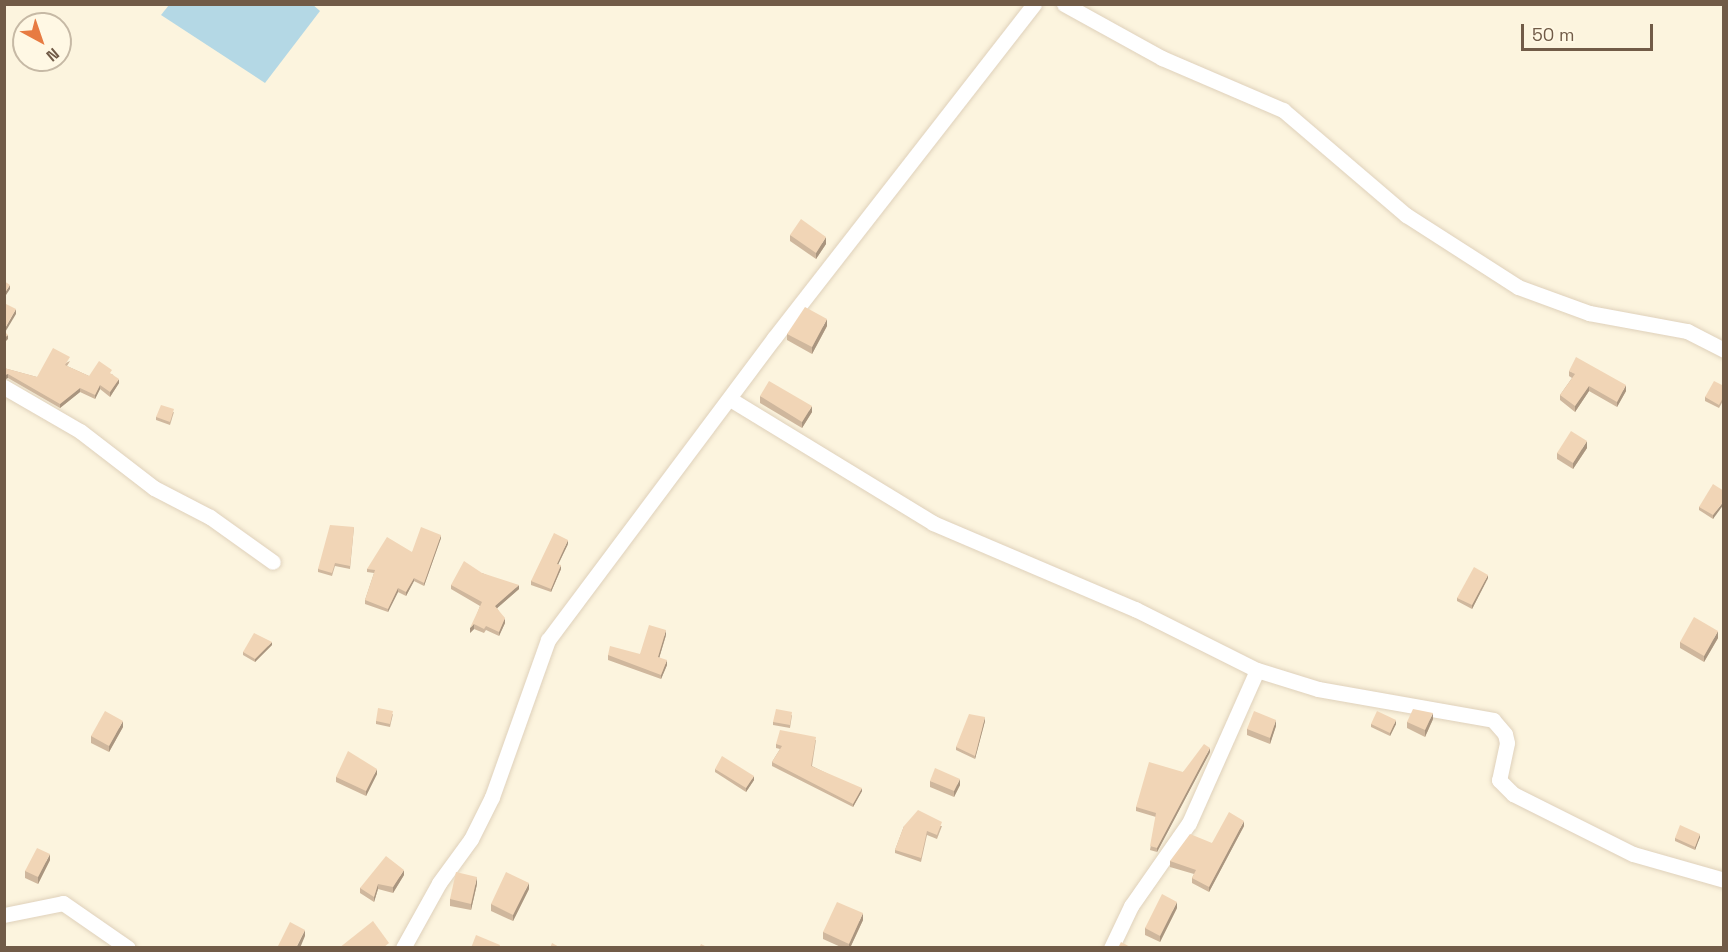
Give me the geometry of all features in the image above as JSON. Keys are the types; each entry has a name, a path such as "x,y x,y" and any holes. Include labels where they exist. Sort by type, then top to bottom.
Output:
{"street":[{"path":"404,948 439,883 471,839 492,797 548,640 605,560 730,399 774,338 1034,4"},
{"path":"1064,4 1162,58 1283,110 1406,215 1518,287 1589,313 1687,331 1724,350"},
{"path":"4,387 80,430 154,488 210,517 273,562"},
{"path":"730,399 933,523 1135,609 1257,670 1318,689 1493,720 1505,734 1507,743 1499,780 1513,794 1633,854 1724,880"},
{"path":"1111,948 1131,906 1189,823 1257,670"},
{"path":"4,915 63,903 128,948"}],"water":[{"path":"312,4 320,11 265,83 161,15 169,5"}],"building":[{"path":"801,219 826,237 816,253 790,235"},
{"path":"4,281 10,285 4,294"},
{"path":"4,303 16,309 4,330"},
{"path":"805,307 827,319 812,347 787,334"},
{"path":"53,348 70,357 65,365 89,376 99,361 112,370 110,373 119,379 110,392 100,385 95,395 80,388 60,404 8,374 4,375 4,368 37,377"},
{"path":"1576,357 1626,385 1617,402 1589,386 1575,406 1560,395 1575,374 1569,371"},
{"path":"769,381 812,406 802,422 760,396"},
{"path":"1714,381 1724,386 1724,396 1719,405 1705,397"},
{"path":"161,405 174,409 170,422 156,417"},
{"path":"1571,431 1587,441 1573,463 1557,453"},
{"path":"1713,484 1724,491 1724,501 1713,515 1699,507"},
{"path":"330,525 354,527 350,566 335,563 332,573 318,569"},
{"path":"421,527 441,535 424,583 414,578 406,592 398,588 388,609 365,600 375,570 367,569 387,537 412,552"},
{"path":"554,533 568,540 557,564 561,565 551,589 531,581"},
{"path":"464,561 482,573 519,585 495,606 505,618 499,632 474,624 470,628 482,602 451,585"},
{"path":"1474,567 1488,575 1472,605 1457,598"},
{"path":"1694,617 1718,631 1704,656 1680,642"},
{"path":"649,625 666,630 658,657 667,660 661,675 608,655 610,646 640,654"},
{"path":"254,633 272,642 255,659 243,652"},
{"path":"378,708 393,711 390,724 376,721"},
{"path":"776,709 792,712 790,725 773,722"},
{"path":"1413,709 1433,713 1425,730 1407,722"},
{"path":"105,711 123,721 109,746 91,736"},
{"path":"1254,711 1276,720 1270,738 1247,729"},
{"path":"1377,711 1396,720 1390,733 1371,724"},
{"path":"969,714 985,717 975,756 956,747"},
{"path":"780,730 816,737 811,766 862,788 853,804 772,762 782,746 776,744"},
{"path":"1204,744 1210,748 1157,848 1150,846 1156,813 1136,807 1149,762 1183,772"},
{"path":"348,751 377,769 366,791 336,777"},
{"path":"722,756 754,776 746,788 715,769"},
{"path":"935,768 960,779 954,791 930,781"},
{"path":"918,810 942,822 937,835 927,831 921,858 895,850 904,826"},
{"path":"1229,812 1244,821 1209,887 1192,878 1196,870 1170,861 1190,834 1212,843"},
{"path":"1680,825 1700,834 1695,847 1675,838"},
{"path":"37,848 50,854 38,877 25,871"},
{"path":"386,856 404,870 393,887 378,884 374,897 360,888"},
{"path":"456,872 477,877 471,904 450,899"},
{"path":"506,872 529,883 513,915 491,904"},
{"path":"1162,894 1177,902 1160,936 1145,928"},
{"path":"837,902 863,913 849,944 823,932"},
{"path":"373,921 389,943 383,948 339,948"},
{"path":"290,922 305,930 296,948 277,948"},
{"path":"476,935 500,945 499,948 471,948"},
{"path":"1121,942 1132,948 1118,948"},
{"path":"552,943 561,948 550,948"}]}
